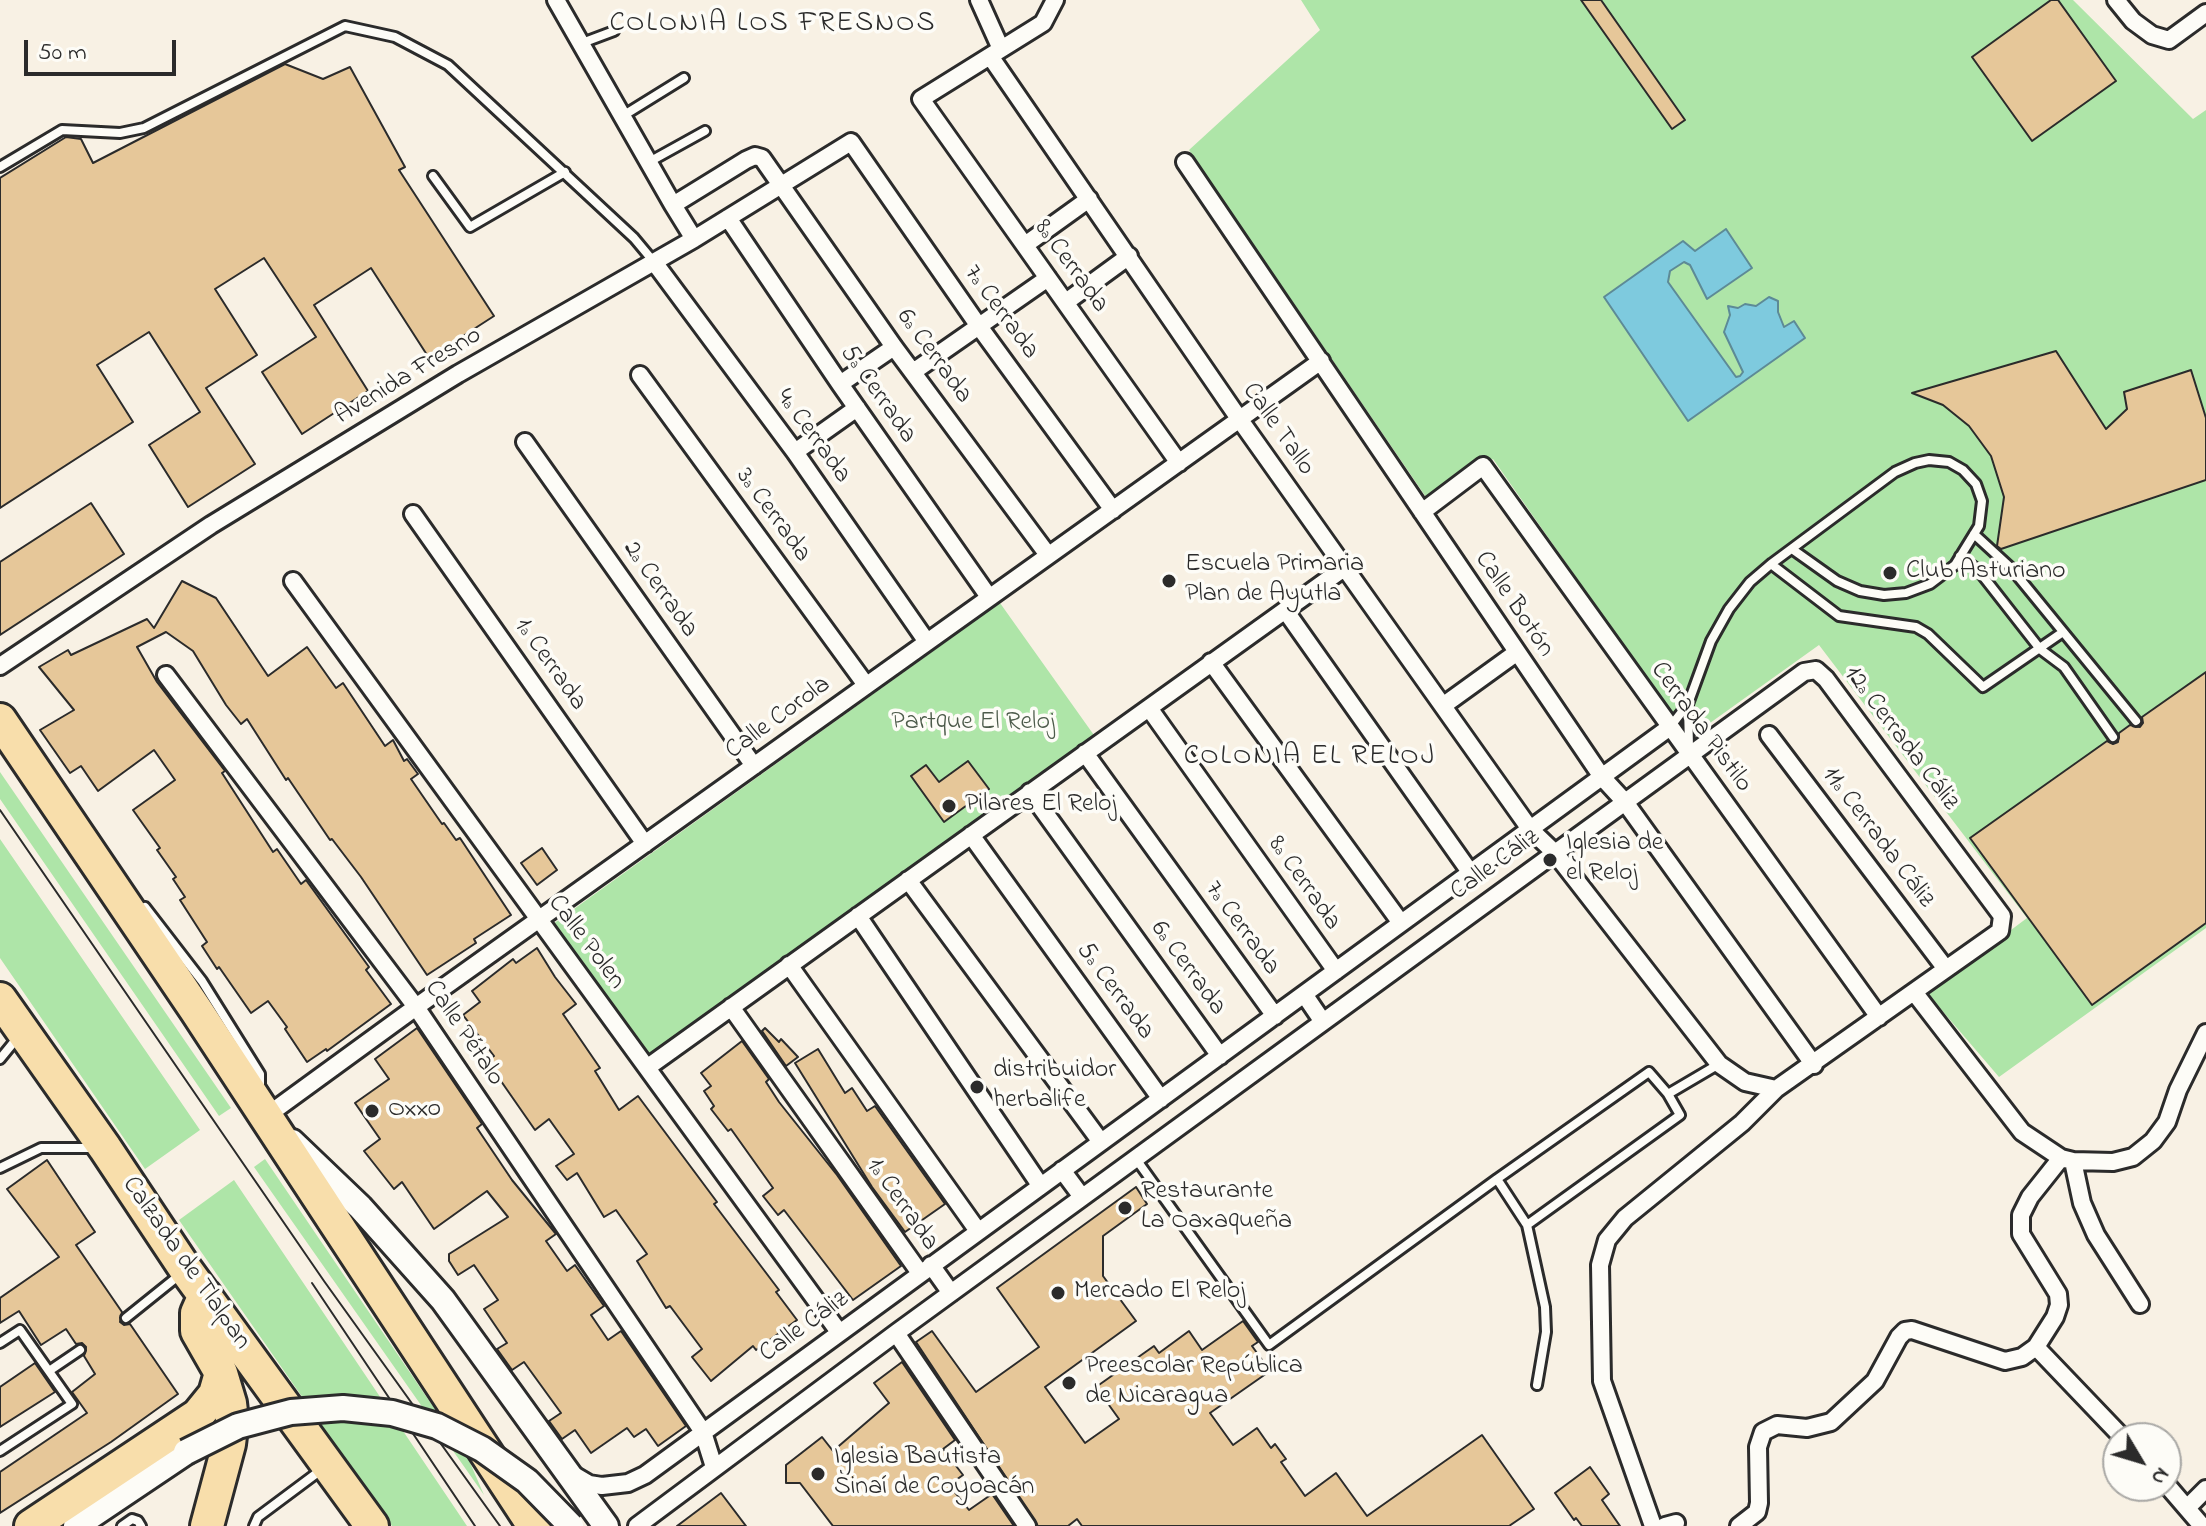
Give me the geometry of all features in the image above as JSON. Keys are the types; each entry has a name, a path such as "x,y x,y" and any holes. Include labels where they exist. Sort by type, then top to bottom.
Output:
{"highway":[{"path":"0,720 534,1526"},
{"name":"Calzada de Tlalpan","path":"7,1011 105,1148 195,1283 372,1526"},
{"path":"195,1283 197,1331 221,1373 230,1403 232,1432 207,1526"},
{"path":"31,1526 198,1415 215,1394 221,1373"}],"main road":[{"path":"263,1113 360,1207 443,1300 606,1526"},
{"path":"76,1526 212,1438 291,1412 343,1408 392,1413 459,1435 527,1481 571,1526"}],"street":[{"path":"556,0 694,239"},
{"name":"Calle Tallo","path":"979,0 995,52 1089,199 1240,420 1530,829 1555,853 1719,1064"},
{"path":"995,52 1043,23 1055,0"},
{"path":"2116,0 2133,21 2152,35 2169,40 2206,13"},
{"name":"8ª Cerrada","path":"995,52 921,99 1179,463"},
{"name":"Avenida Fresno","path":"0,666 211,525 458,374 694,239 851,142"},
{"name":"7ª Cerrada","path":"851,142 978,325 1113,510"},
{"name":"6ª Cerrada","path":"673,205 755,156 762,158 894,347 1048,555"},
{"name":"Calle Botón","path":"1185,162 1602,777 1625,802 1814,1065"},
{"path":"1025,245 1089,199"},
{"name":"5ª Cerrada","path":"728,218 989,597"},
{"path":"1066,302 1129,256"},
{"name":"4ª Cerrada","path":"654,262 795,452 927,642"},
{"path":"913,372 1048,278"},
{"path":"840,384 894,347"},
{"name":"Calle Corola","path":"263,1113 1321,361"},
{"name":"3ª Cerrada","path":"640,375 866,685"},
{"path":"795,452 857,408"},
{"name":"2ª Cerrada","path":"525,442 754,766"},
{"name":"Cerrada Pistilo","path":"1422,512 1483,466 1879,1017"},
{"name":"1ª Cerrada","path":"413,514 645,844"},
{"path":"648,1067 1344,568"},
{"name":"Calle Polen","path":"293,581 839,1332"},
{"path":"1285,610 1470,872"},
{"path":"1444,705 1516,653"},
{"path":"1211,662 1401,923"},
{"name":"Calle Cáliz","path":"637,1526 896,1333 1804,672 1816,670"},
{"name":"12ª Cerrada Cáliz","path":"1816,670 1826,679 2002,916 2000,931 1946,969"},
{"name":"Calle Pétalo","path":"166,675 416,1007 703,1432 714,1467"},
{"name":"8ª Cerrada","path":"1149,708 1336,971"},
{"name":"Calle Cáliz","path":"567,1470 589,1484 602,1486 628,1483 645,1475 1670,727"},
{"name":"11ª Cerrada Cáliz","path":"1769,735 1946,969"},
{"name":"7ª Cerrada","path":"1085,753 1275,1016"},
{"name":"6ª Cerrada","path":"1030,792 1220,1056"},
{"name":"5ª Cerrada","path":"971,835 1161,1099"},
{"path":"908,880 1101,1142"},
{"path":"858,916 1040,1185"},
{"path":"789,965 978,1231"},
{"path":"1653,1526 1602,1381 1600,1265 1607,1240 1625,1218 1742,1123 1776,1089 1946,969"},
{"path":"1914,992 2022,1132 2067,1160 2113,1162 2133,1157 2153,1141 2167,1122 2178,1090 2206,1033"},
{"path":"1304,994 1323,1022"},
{"name":"1ª Cerrada","path":"731,1007 926,1269 951,1293"},
{"path":"1719,1064 1745,1082 1776,1089"},
{"path":"2067,1160 2096,1235 2140,1304"},
{"path":"1739,1526 1757,1512 1758,1447 1763,1432 1777,1425 1807,1428 1831,1422 1875,1381 1905,1331 1912,1330 2005,1361 2022,1357 2036,1347 2055,1317 2059,1305 2058,1294 2021,1234 2021,1215 2030,1197 2067,1160"},
{"path":"1062,1170 1082,1197"},
{"path":"896,1333 1027,1526"},
{"path":"2036,1347 2108,1422"},
{"path":"2188,1507 2206,1489"},
{"path":"2182,1501 2202,1526"}],"lane":[{"path":"0,167 62,130 120,133 144,128 345,26 395,37 448,65 565,172 634,238 654,262"},
{"path":"582,43 614,31"},
{"path":"621,117 684,78"},
{"path":"648,163 705,131"},
{"path":"433,176 470,227 565,172"},
{"path":"1670,727 1688,704 1711,641 1729,609 1750,582 1771,564 1895,472 1929,460 1949,462 1963,470 1976,484 1982,501 1979,526 1955,565 1930,584 1906,593 1884,595 1860,591 1837,581 1792,549"},
{"path":"1974,534 2011,568 2136,721"},
{"path":"1960,556 1979,571 2040,649 2064,667 2113,737"},
{"path":"1771,564 1839,616 1916,627 1928,634 1983,687 2063,632"},
{"path":"1688,704 1690,755"},
{"path":"60,807 95,842"},
{"path":"143,905 202,981 260,1074 263,1113"},
{"path":"0,1059 7,1011"},
{"path":"1668,1094 1719,1064"},
{"path":"1135,1159 1269,1345 1649,1072 1668,1094 1680,1115 1527,1225"},
{"path":"0,1168 41,1148 105,1148"},
{"path":"1497,1179 1527,1225 1545,1307 1546,1332 1537,1385"},
{"path":"126,1318 195,1283"},
{"path":"0,1343 20,1330 72,1404 0,1451"},
{"path":"49,1371 80,1350"},
{"path":"254,1526 258,1517 328,1465"},
{"path":"122,1526 132,1519 141,1526"}],"green space":[{"name":"Club Asturiano","path":"1301,0 2073,0 2193,119 2206,110 2206,928 1999,1077 1927,993 2027,918 1819,645 1689,738 1493,459 1430,503 1189,150 1320,30"},
{"name":"Partque El Reloj","path":"1000,603 1096,738 648,1057 553,924"},
{"path":"0,772 231,1108 219,1116 0,799"},
{"path":"0,839 200,1130 145,1169 0,958"},
{"path":"265,1159 468,1458 484,1495 254,1167"},
{"path":"234,1180 467,1526 392,1526 179,1220"}],"water":[{"path":"1726,229 1752,268 1707,299 1690,265 1684,262 1670,271 1668,282 1736,377 1743,372 1724,332 1730,315 1728,306 1756,306 1769,297 1778,301 1778,312 1784,327 1794,321 1805,338 1688,421 1604,297 1683,241 1695,251"}],"building":[{"path":"1581,0 1601,0 1685,120 1672,129"},
{"path":"2051,0 2058,0 2116,81 2032,141 1972,57"},
{"path":"285,64 323,79 350,67 405,167 399,170 494,316 429,358 371,268 314,305 368,391 302,434 262,372 316,337 264,258 215,289 257,355 206,388 255,464 188,507 149,445 200,412 149,332 97,365 133,422 0,508 0,178 66,137 81,139 93,163"},
{"path":"2056,351 2106,429 2127,409 2124,392 2191,370 2206,418 2206,480 2001,549 1997,546 2004,497 1991,456 1969,426 1943,405 1912,393"},
{"path":"91,503 124,554 0,635 0,562"},
{"path":"182,581 216,598 268,676 307,647 336,688 343,683 385,746 393,740 404,761 407,759 418,774 411,779 442,824 456,840 460,838 511,915 474,939 476,943 427,975 361,877 330,840 288,778 286,780 247,719 241,724 226,705 193,651 166,632 137,647 157,682 225,771 222,773 273,852 277,849 301,884 306,880 369,967 366,970 391,1004 307,1062 268,1001 251,1013 219,967 217,969 202,946 207,942 180,900 185,897 173,879 176,877 133,810 175,780 154,750 98,791 81,766 70,773 40,730 74,710 39,667 68,650 71,655 147,619 154,628"},
{"path":"2206,672 2206,923 2092,1005 1970,838 2107,741 2113,744 2118,742 2119,733 2130,725 2140,727 2142,717"},
{"name":"Pilares El Reloj","path":"968,761 989,789 944,822 911,776 926,765 939,782"},
{"path":"542,848 557,870 537,885 521,863"},
{"path":"537,948 576,1004 563,1014 600,1068 595,1071 619,1110 638,1096 717,1202 714,1204 779,1290 776,1292 797,1320 756,1350 753,1346 711,1381 692,1357 702,1349 670,1306 666,1308 637,1261 647,1254 616,1210 604,1217 577,1173 567,1180 556,1166 574,1154 549,1119 535,1130 487,1061 494,1056 463,1015 480,1002 472,991 513,959 516,963"},
{"path":"417,1028 482,1124 477,1128 512,1180 556,1234 546,1241 567,1271 575,1265 604,1306 591,1315 608,1340 621,1331 686,1426 658,1446 646,1429 634,1437 627,1428 591,1453 575,1430 562,1439 549,1421 561,1413 524,1362 512,1370 497,1349 507,1343 484,1309 498,1300 474,1265 458,1275 449,1261 449,1254 508,1217 487,1191 434,1229 402,1182 394,1189 364,1151 380,1139 355,1103 389,1079 375,1059"},
{"path":"765,1028 798,1057 786,1066 762,1031"},
{"path":"742,1041 769,1079 766,1082 779,1102 837,1175 901,1266 853,1300 784,1210 778,1215 763,1196 773,1188 731,1129 728,1131 711,1109 714,1106 704,1091 711,1086 701,1073"},
{"path":"818,1049 845,1093 852,1088 867,1111 875,1106 945,1204 905,1232 872,1187 795,1063"},
{"path":"47,1160 95,1232 76,1245 122,1312 120,1322 130,1324 178,1394 111,1442 0,1513 0,1472 87,1413 72,1392 95,1374 84,1356 86,1347 82,1343 76,1344 66,1329 41,1345 19,1311 0,1323 0,1298 59,1257 7,1189"},
{"path":"1136,1187 1147,1204 1103,1236 1103,1276 1136,1321 1045,1387 1085,1443 1119,1419 1096,1387 1154,1346 1159,1353 1189,1331 1202,1350 1243,1321 1258,1342 1252,1346 1270,1371 1210,1413 1233,1445 1257,1428 1271,1448 1275,1444 1286,1459 1281,1462 1305,1496 1336,1473 1367,1516 1482,1435 1534,1509 1509,1526 1082,1526 1077,1519 1068,1526 1038,1526 916,1342 932,1331 976,1392 1039,1347 997,1288"},
{"path":"902,1362 955,1440 943,1449 963,1475 949,1485 969,1510 992,1494 1014,1526 833,1526 800,1483 786,1483 786,1465 822,1437 833,1451 889,1403 874,1383"},
{"path":"35,1363 55,1392 0,1427 0,1387"},
{"path":"1590,1467 1609,1494 1602,1500 1620,1526 1582,1526 1555,1493"},
{"path":"721,1493 746,1526 677,1526"}],"tram line":[{"path":"0,810 324,1281 500,1526"},
{"path":"312,1283 475,1526"}],"place":[{"name":"Club Asturiano","path":"1890,573"},
{"name":"Escuela Primaria Plan de Ayutla","path":"1169,581"},
{"name":"Pilares El Reloj","path":"949,806"},
{"name":"Iglesia de el Reloj","path":"1550,860"},
{"name":"distribuidor herbalife","path":"977,1087"},
{"name":"Oxxo","path":"372,1111"},
{"name":"Restaurante La Oaxaqueña","path":"1125,1208"},
{"name":"Mercado El Reloj","path":"1058,1293"},
{"name":"Preescolar República de Nicaragua","path":"1069,1383"},
{"name":"Iglesia Bautista Sinaí de Coyoacán","path":"818,1474"}],"district":[{"name":"COLONIA LOS FRESNOS","path":"773,25"},
{"name":"COLONIA EL RELOJ","path":"1310,758"}]}
